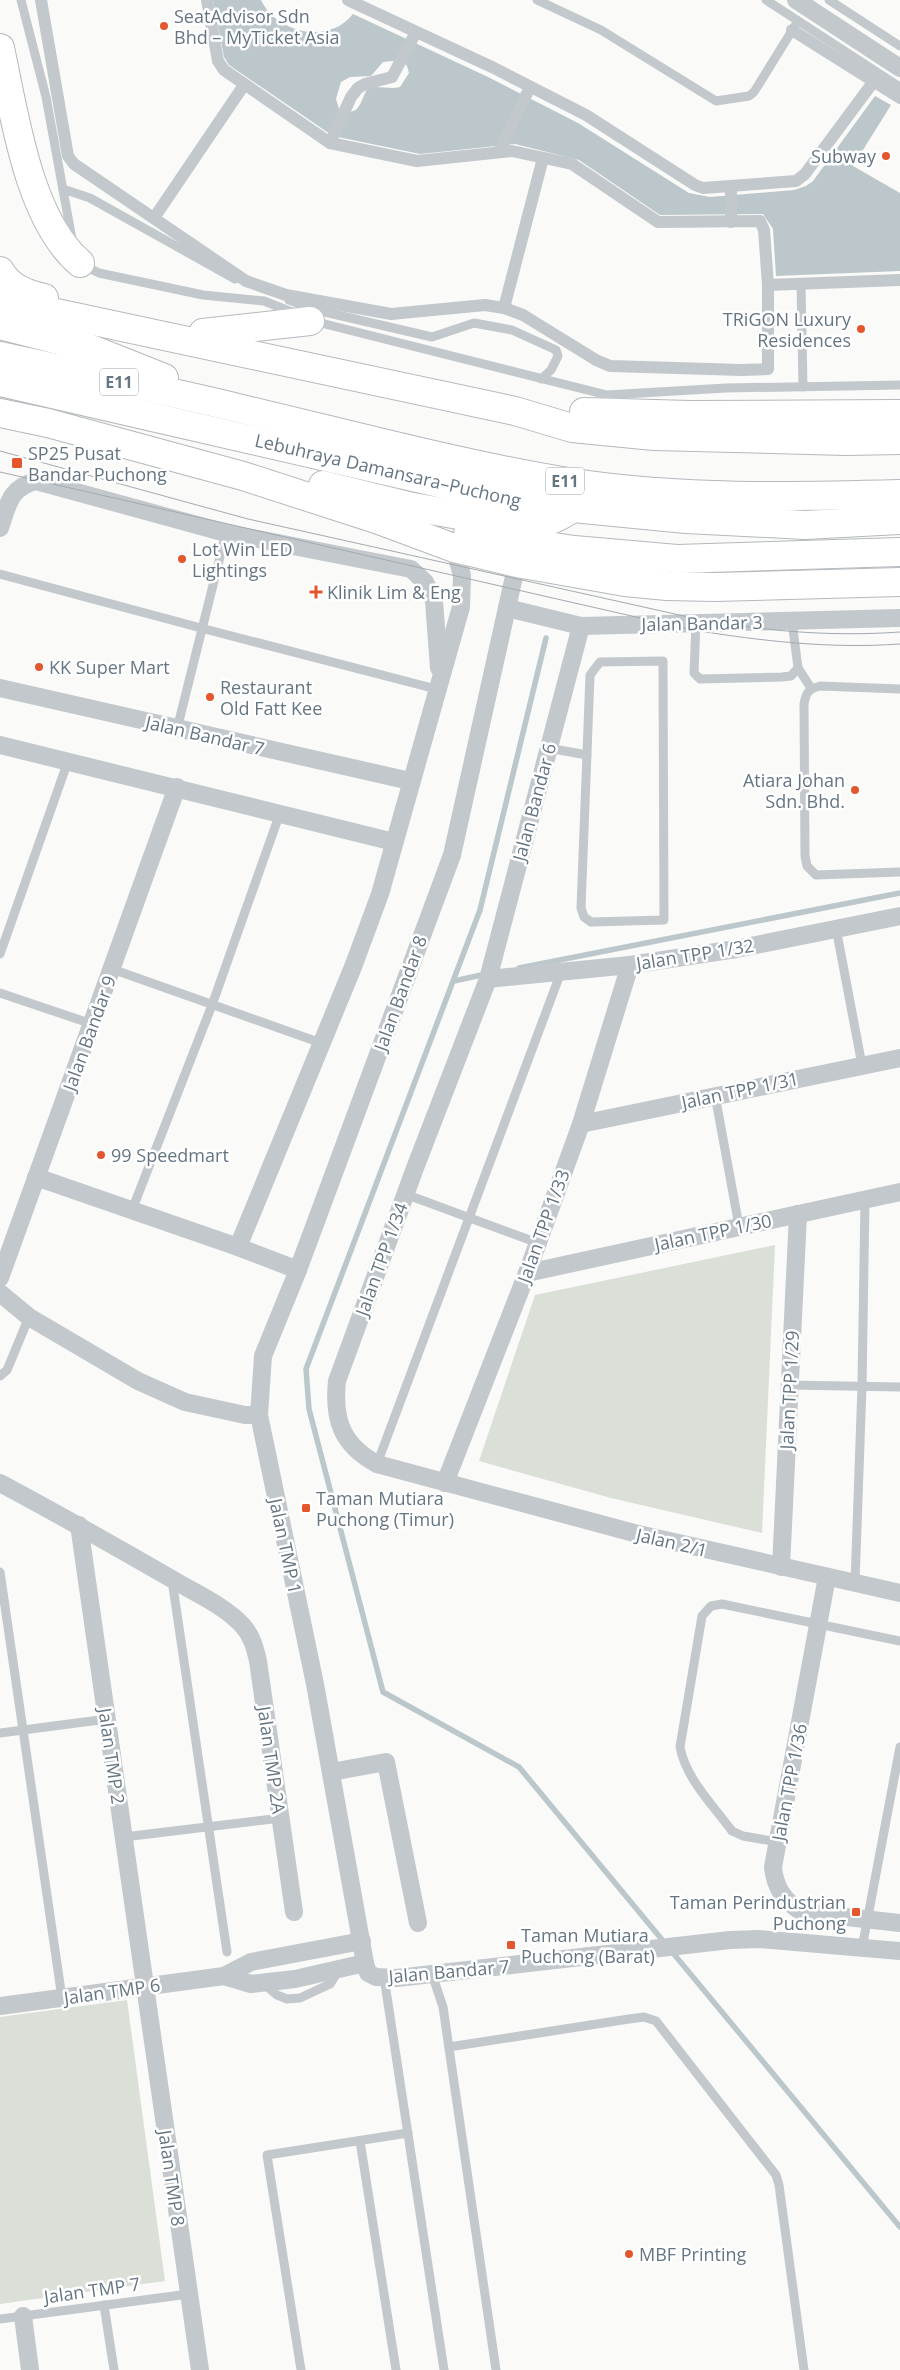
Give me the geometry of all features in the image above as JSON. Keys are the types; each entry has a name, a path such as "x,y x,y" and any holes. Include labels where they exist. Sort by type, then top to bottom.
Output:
{"highway":[{"path":"0,48 24,156 50,225 71,255 80,263"},
{"path":"0,272 12,286 28,294 203,333 275,359"},
{"path":"0,302 515,411 572,428 654,436 846,441 900,440"},
{"path":"203,333 310,321"},
{"path":"0,325 86,347 237,408"},
{"name":"Lebuhraya Damansara–Puchong","path":"0,356 237,408 482,466 576,483 707,494 787,497 900,494"},
{"name":"Lebuhraya Damansara–Puchong","path":"0,382 487,494 573,508 686,519 805,524 900,520"},
{"path":"607,395 624,398 690,402 828,402 843,405 855,414"},
{"path":"515,411 689,415 900,414"},
{"path":"0,413 48,423 243,476 376,519 454,548 517,563 625,582 667,586 714,587 900,582"},
{"path":"243,476 336,487 413,507 527,527 541,525 556,519 573,508"},
{"path":"376,519 534,545 643,558 701,559 900,552"}],"street":[{"path":"41,0 68,156 74,164 246,281 286,295 390,314 485,304 504,308 523,315 596,360 610,366 768,369 768,285 764,230 760,221 658,222 572,164 502,149 417,161 331,140 244,85 224,70 218,61 207,0"},
{"path":"348,0 414,35 529,91 586,116 695,185 704,188 731,188 796,181 805,174 874,81"},
{"path":"796,0 900,68"},
{"path":"795,26 900,98"},
{"path":"331,140 348,101 358,88 365,84 392,77 414,35"},
{"path":"154,218 244,85"},
{"path":"502,149 529,91"},
{"path":"504,308 543,158"},
{"path":"731,188 731,220"},
{"path":"768,285 900,280"},
{"path":"0,528 15,491 23,484 36,481 226,533 411,569 425,582 434,601 438,684"},
{"path":"238,1247 353,966 380,894 410,781 456,627 463,591 461,567 454,548"},
{"name":"Jalan Bandar 8","path":"259,1415 264,1356 298,1270 452,854 517,563"},
{"name":"Jalan Bandar 3","path":"507,608 581,626 900,618"},
{"name":"Jalan Bandar 6","path":"488,979 581,626"},
{"name":"Jalan Bandar 7","path":"0,688 410,781"},
{"path":"0,745 177,787 394,842"},
{"name":"Jalan Bandar 9","path":"0,1278 6,1242 36,1177 177,787"},
{"name":"Jalan TPP 1/32","path":"488,979 630,965 736,949 900,916"},
{"name":"Jalan TPP 1/33","path":"445,1483 527,1273 581,1124 630,965"},
{"name":"Jalan TPP 1/34","path":"445,1483 377,1464 360,1454 345,1437 335,1398 337,1381 405,1194 488,979"},
{"name":"Jalan TPP 1/31","path":"581,1124 900,1058"},
{"path":"36,1177 238,1247 298,1270"},
{"name":"Jalan TPP 1/30","path":"527,1273 900,1192"},
{"name":"Jalan TPP 1/29","path":"781,1567 798,1214"},
{"path":"0,1293 29,1318 138,1381 185,1402 259,1415"},
{"name":"Jalan TMP 1","path":"259,1415 315,1684 365,1963"},
{"name":"Jalan TMP 2A","path":"0,1483 79,1525 233,1616 254,1642 294,1912"},
{"name":"Jalan 2/1","path":"445,1483 634,1533 900,1593"},
{"name":"Jalan TMP 2","path":"79,1525 145,1986"},
{"name":"Jalan TPP 1/36","path":"827,1577 778,1842 774,1881 781,1895 792,1906 802,1912 900,1923"},
{"path":"331,1772 386,1762 418,1923"},
{"name":"Jalan Bandar 7","path":"365,1963 368,1973 384,1978 730,1940 758,1939 900,1951"},
{"name":"Jalan TMP 6","path":"0,2006 224,1976 251,1962 362,1941"},
{"name":"Jalan TMP 6","path":"224,1976 251,1984 263,1983 295,1979 365,1963"},
{"name":"Jalan TMP 8","path":"145,1986 200,2370"},
{"path":"23,2316 30,2370"}],"lane":[{"path":"21,0 46,97 71,237 80,263 99,274 203,295 264,301 285,308 310,321 607,395 900,385"},
{"path":"537,0 600,30 716,101 749,96 754,92 795,26"},
{"path":"766,0 795,26 900,88"},
{"path":"829,0 841,3 900,46"},
{"path":"63,189 90,198 230,277 316,310 432,337 474,324 512,330 556,350 558,356 551,370 541,379"},
{"path":"801,283 803,387"},
{"path":"178,729 201,628 226,533"},
{"path":"0,574 201,628 438,684"},
{"path":"792,622 798,668 811,688"},
{"path":"696,624 694,673 700,679 792,676 798,668"},
{"path":"663,661 664,920 591,922 584,917 581,908 587,754 590,675 600,662 663,661"},
{"path":"900,689 820,686 811,688 806,694 804,704 805,856 807,866 816,875 900,872"},
{"path":"548,748 587,754"},
{"path":"0,954 68,761"},
{"path":"132,1210 212,1005 280,813"},
{"path":"836,928 862,1065"},
{"path":"112,969 321,1043"},
{"path":"377,1464 561,972"},
{"path":"0,993 92,1024"},
{"path":"714,1095 739,1226"},
{"path":"405,1194 538,1243"},
{"path":"854,1583 862,1386 865,1200"},
{"path":"0,1376 7,1370 29,1318"},
{"path":"790,1384 900,1387"},
{"path":"0,1572 62,1998"},
{"path":"172,1580 227,1952"},
{"path":"778,1842 743,1836 732,1831 688,1773 682,1759 680,1747 702,1616 711,1606 722,1604 900,1641"},
{"path":"0,1733 107,1719"},
{"path":"862,1948 900,1747"},
{"path":"124,1837 281,1818"},
{"path":"432,1974 443,2007 496,2370"},
{"path":"384,1978 444,2370"},
{"path":"449,2047 629,2018 644,2017 656,2021 776,2174 804,2370"},
{"path":"301,2370 267,2156 408,2133"},
{"path":"360,2140 396,2370"},
{"name":"Jalan TMP 7","path":"0,2319 189,2294"},
{"path":"104,2305 114,2370"}],"shaded area":[{"path":"213,0 261,0 268,11 278,20 290,27 304,31 331,30 343,24 353,14 488,77 578,123 689,193 710,197 794,190 806,186 813,181 875,96 891,105 853,166 900,193 900,271 776,276 773,229 763,214 660,215 579,160 515,144 420,154 333,136 229,65 224,57","holes":["402,61 407,66 409,73 400,87 368,88 361,103 355,110 346,111 339,109 336,99 341,82 350,77 371,76 383,62"]},
{"path":"775,1245 762,1533 611,1498 479,1461 535,1295"},
{"path":"127,2000 165,2281 0,2304 0,2017"}],"waterway":[{"path":"546,638 480,910 306,1369 309,1409 383,1692 519,1767 900,2227"},
{"path":"519,968 900,893"},
{"path":"454,981 486,974"}],"tram line":[{"path":"0,451 248,519 693,618 796,632 848,634 900,632"},
{"path":"0,472 693,630 745,638 822,645 900,644"}],"place":[{"name":"SeatAdvisor Sdn Bhd – MyTicket Asia","path":"164,26"},
{"name":"Subway","path":"886,156"},
{"name":"TRiGON Luxury Residences","path":"861,329"},
{"name":"SP25 Pusat Bandar Puchong","path":"17,463"},
{"name":"Lot Win LED Lightings","path":"182,559"},
{"name":"Klinik Lim & Eng","path":"316,592"},
{"name":"KK Super Mart","path":"39,667"},
{"name":"Restaurant Old Fatt Kee","path":"210,697"},
{"name":"Atiara Johan Sdn. Bhd.","path":"855,790"},
{"name":"99 Speedmart","path":"101,1155"},
{"name":"Taman Mutiara Puchong (Timur)","path":"306,1508"},
{"name":"Taman Perindustrian Puchong","path":"856,1912"},
{"name":"Taman Mutiara Puchong (Barat)","path":"511,1945"},
{"name":"MBF Printing","path":"629,2254"}]}
